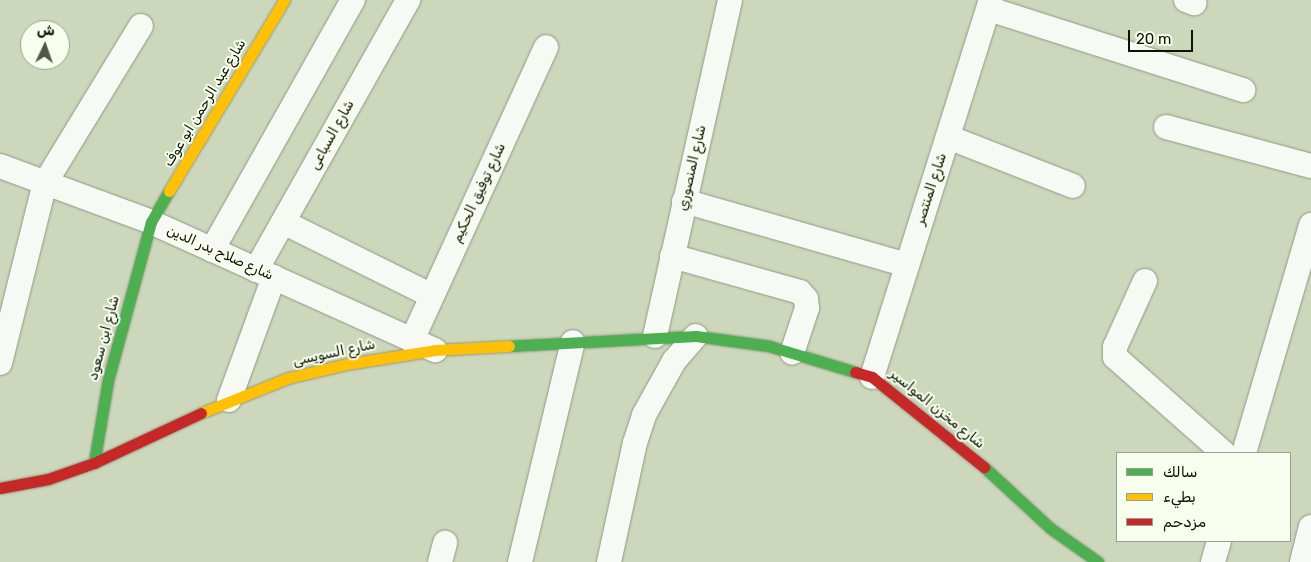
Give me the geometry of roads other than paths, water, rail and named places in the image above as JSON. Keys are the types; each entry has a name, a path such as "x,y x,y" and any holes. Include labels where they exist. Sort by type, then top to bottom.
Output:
{"street":[{"name":"شارع عبد الرحمن ابو عوف","path":"151,222 284,0"},
{"path":"212,250 353,0"},
{"name":"شارع السباعى","path":"230,400 265,273 283,222 408,0"},
{"name":"شارع المنصوري","path":"655,336 730,0"},
{"path":"990,4 1243,90"},
{"name":"شارع المنتصر","path":"872,377 990,4"},
{"path":"0,363 45,183 141,26"},
{"name":"شارع توفيق الحكيم","path":"412,340 546,47"},
{"path":"1166,127 1311,166"},
{"path":"948,138 1073,186"},
{"name":"شارع صلاح بدر الدين","path":"0,166 151,222 435,350"},
{"path":"684,201 907,265"},
{"name":"شارع ابن سعود","path":"94,463 108,380 151,222"},
{"path":"283,222 432,296"},
{"path":"1244,452 1311,225"},
{"path":"672,256 800,292 806,299 807,308 792,353"},
{"path":"1145,281 1115,347 1115,357 1223,452"},
{"name":"شارع السويسى","path":"0,488 48,479 94,463 230,400 288,378 338,366 435,350 655,336 696,336"},
{"path":"609,562 634,443 644,415 674,361 696,336"},
{"name":"شارع مخزن المواسير","path":"696,336 738,341 792,353 872,377 983,466 1050,528 1098,562"},
{"path":"520,562 573,342"},
{"path":"1302,562 1311,527"},
{"path":"1213,562 1219,542"}]}
